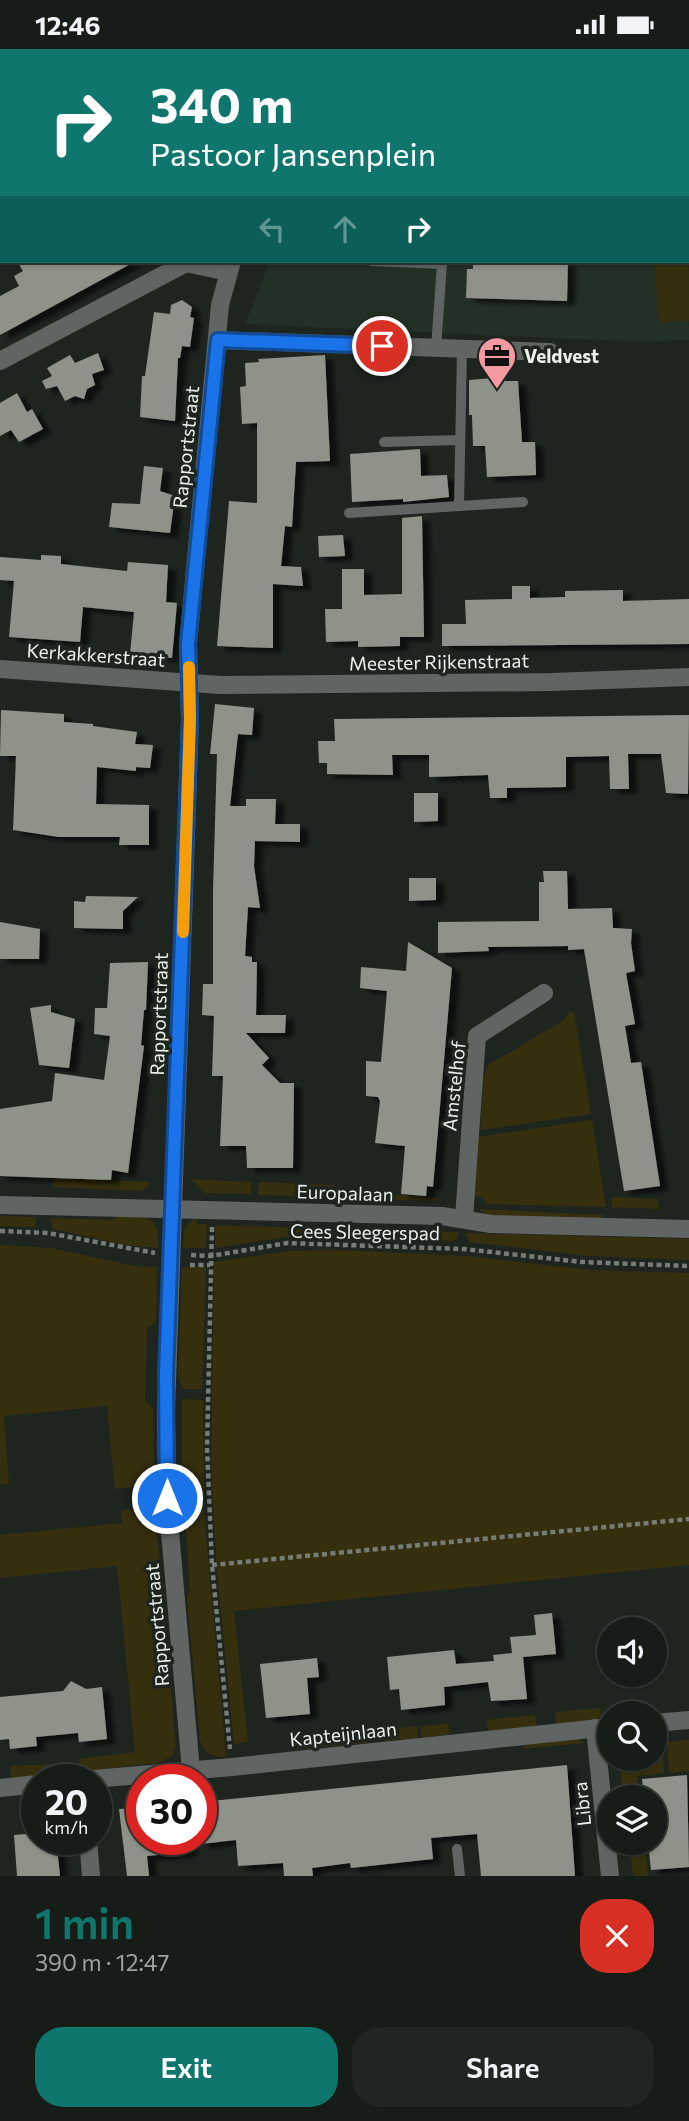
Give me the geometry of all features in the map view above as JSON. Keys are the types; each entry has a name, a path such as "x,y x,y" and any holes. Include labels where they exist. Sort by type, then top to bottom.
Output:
{"street":[{"path":"0,361 186,264 230,266"},
{"name":"Rapportstraat","path":"190,1764 167,1498 166,1375 189,684 188,644 220,305 230,266"},
{"path":"218,340 550,352"},
{"name":"Kerkakkerstraat","path":"0,669 189,684"},
{"name":"Meester Rijkenstraat","path":"189,684 551,682 689,677"},
{"name":"Amstelhof","path":"464,1218 477,1036 544,992"},
{"name":"Europalaan","path":"0,1205 214,1209 464,1218 491,1224 689,1229"},
{"path":"667,1722 689,1720"},
{"name":"Kapteijnlaan","path":"217,1768 597,1728"},
{"name":"Libra","path":"604,1771 610,1876"},
{"path":"0,1788 21,1786"},
{"path":"89,1855 91,1876"}],"lane":[{"path":"419,263 442,264 436,348"},
{"path":"459,506 462,349"},
{"path":"384,442 460,440"},
{"path":"349,513 523,502"},
{"path":"457,1849 460,1876"}],"path":[{"path":"214,1209 207,1448 212,1565 232,1767"},
{"name":"Cees Sleegerspad","path":"0,1231 48,1233 135,1251 170,1255 211,1256 287,1243 464,1249 582,1262 689,1266"},
{"path":"212,1565 689,1519"}],"shaded area":[{"path":"269,263 688,263 689,340 642,342 245,324"},
{"path":"654,263 689,263 689,321 659,322"},
{"path":"570,1012 574,1012 591,1114 480,1130 484,1076 488,1065 563,1021"},
{"path":"592,1120 606,1207 487,1204 482,1197 474,1196 478,1137"},
{"path":"53,1178 151,1182 143,1191 53,1187"},
{"path":"190,1179 251,1182 251,1194 205,1193"},
{"path":"259,1182 335,1185 335,1197 258,1195"},
{"path":"368,1193 439,1198 435,1201 368,1199"},
{"path":"611,1197 657,1199 659,1209 612,1207"},
{"path":"478,1209 605,1215 598,1221 491,1217"},
{"path":"119,1214 150,1219 157,1229 158,1248 125,1245 53,1229 50,1218 113,1220"},
{"path":"0,1216 36,1217 35,1227 0,1226"},
{"path":"197,1217 197,1224 207,1224 206,1248 183,1248 185,1227"},
{"path":"215,1225 361,1230 354,1237 286,1237 215,1248"},
{"path":"369,1230 458,1232 458,1237 454,1241 375,1238"},
{"path":"466,1233 689,1239 689,1260 589,1256 469,1242"},
{"path":"0,1245 51,1248 135,1266 157,1267 156,1323 147,1328 145,1401 153,1408 154,1477 149,1486 115,1489 107,1406 4,1416 9,1484 0,1484"},
{"path":"336,1250 467,1256 590,1270 689,1273 689,1565 234,1611 248,1742 234,1744 217,1571 211,1468 214,1262 290,1251"},
{"path":"182,1267 206,1267 202,1389 183,1389 178,1375"},
{"path":"182,1399 203,1400 204,1512 226,1757 210,1754 200,1740 187,1597 190,1590 182,1474"},
{"path":"147,1508 156,1517 176,1747 172,1756 159,1763 126,1764 126,1766 112,1768 112,1764 79,1764 79,1759 135,1752 117,1566 0,1578 0,1535 122,1523 121,1510"},
{"path":"597,1708 597,1720 556,1724 555,1712"},
{"path":"535,1715 536,1726 488,1731 487,1720"},
{"path":"448,1723 450,1734 422,1738 420,1727"},
{"path":"417,1726 418,1738 384,1741 383,1729"},
{"path":"366,1731 367,1743 292,1750 291,1738"},
{"path":"577,1738 585,1743 522,1749 529,1741"},
{"path":"689,1740 689,1771 669,1773 667,1742"},
{"path":"10,1766 21,1766 21,1777 11,1778"},
{"path":"621,1771 664,1771 637,1776 638,1785 622,1785"},
{"path":"631,1855 646,1855 648,1876 633,1876"}],"building":[{"path":"18,263 132,263 0,335 0,296 19,286 14,276 23,271"},
{"path":"473,263 568,263 567,301 466,298 467,269 473,269"},
{"path":"182,300 192,307 190,317 194,318 190,347 182,346 178,358 175,421 140,417 142,376 145,376 154,312 170,314 171,305"},
{"path":"98,353 104,370 92,374 95,385 87,389 84,399 75,396 65,401 57,386 46,389 42,381 52,376 47,368 70,355 75,363"},
{"path":"325,355 330,461 296,462 292,527 285,526 281,566 301,567 303,586 273,584 273,648 217,646 229,501 257,503 257,423 242,424 240,387 246,386 245,363 259,362 258,359"},
{"path":"505,377 505,381 518,381 522,442 535,442 536,475 487,477 485,446 473,446 472,415 469,415 469,380"},
{"path":"17,393 27,412 32,409 43,429 19,442 11,430 0,436 0,403"},
{"path":"420,449 421,476 447,475 449,497 403,502 403,499 352,502 350,454"},
{"path":"144,466 163,468 160,491 175,496 170,533 109,527 112,503 140,504"},
{"path":"422,516 424,637 400,637 400,646 358,647 358,641 326,642 325,609 342,609 342,569 364,569 364,595 402,594 402,518"},
{"path":"343,535 345,556 319,557 318,536"},
{"path":"41,555 61,556 61,564 127,571 128,562 168,565 166,602 177,603 172,658 130,654 134,612 83,607 80,642 9,637 14,581 0,580 0,557 41,560"},
{"path":"512,586 530,586 530,598 565,597 565,591 623,590 623,601 689,599 689,644 442,646 442,624 466,624 465,600 512,599"},
{"path":"215,704 254,708 252,735 238,734 230,806 246,806 246,799 276,799 275,824 300,824 300,842 255,841 254,866 260,908 248,907 245,956 252,957 252,962 257,962 256,1015 286,1015 285,1033 246,1033 269,1058 262,1065 280,1083 294,1083 293,1168 247,1168 246,1146 220,1146 223,1076 212,1076 214,1016 202,1015 203,984 213,984 217,754 210,754"},
{"path":"1,710 64,714 64,722 137,732 135,744 153,745 150,768 136,767 136,771 97,767 96,804 149,805 149,845 119,845 120,837 59,837 13,830 16,756 0,756"},
{"path":"689,715 688,794 666,793 661,754 628,754 629,789 610,789 609,756 566,757 566,787 507,788 507,798 490,798 488,775 429,777 429,755 392,755 393,775 327,774 327,763 319,763 318,741 335,741 334,719"},
{"path":"414,793 438,793 438,821 414,822"},
{"path":"543,871 567,871 568,909 612,908 613,928 632,929 635,971 626,973 635,1024 625,1026 631,1063 641,1062 660,1186 624,1191 584,949 568,950 568,946 488,947 489,951 438,953 438,922 539,921 539,882 544,882"},
{"path":"409,878 436,878 436,900 409,901"},
{"path":"86,896 138,897 123,911 123,929 74,928 74,901 85,902"},
{"path":"0,922 40,929 39,959 0,959"},
{"path":"408,942 452,968 433,1187 427,1186 426,1196 401,1194 405,1146 375,1143 380,1101 378,1097 366,1096 366,1061 381,1062 387,991 360,988 361,967 406,971"},
{"path":"148,962 141,1045 144,1046 128,1173 112,1170 111,1180 0,1176 0,1109 52,1101 55,1073 104,1080 110,1036 94,1034 95,1008 107,1008 110,963"},
{"path":"51,1005 51,1012 75,1019 69,1068 39,1065 30,1008"},
{"path":"552,1613 556,1654 523,1657 527,1699 491,1701 488,1682 444,1687 445,1705 401,1710 399,1689 390,1690 387,1657 454,1650 456,1664 494,1661 493,1655 512,1653 510,1637 536,1635 534,1615"},
{"path":"317,1658 319,1677 307,1678 310,1714 266,1718 260,1664"},
{"path":"71,1681 86,1689 102,1687 107,1739 79,1742 78,1733 36,1737 37,1746 10,1749 9,1739 0,1740 0,1697 63,1691"},
{"path":"567,1765 575,1876 481,1876 477,1834 431,1838 433,1859 351,1868 350,1863 312,1868 313,1876 284,1876 283,1863 238,1866 236,1840 217,1842 217,1800"},
{"path":"687,1775 689,1867 651,1870 649,1855 667,1855 667,1785 643,1785 642,1779"},
{"path":"119,1809 126,1809 126,1855 158,1855 147,1856 149,1876 127,1876"},
{"path":"21,1834 21,1855 58,1855 60,1876 17,1876 14,1835"}],"slow traffic":[{"path":"183,932 190,719 189,667"}],"place":[{"name":"Veldvest","path":"497,390"}],"route":[{"path":"167,1498 166,1375 190,719 188,644 218,340 382,346"}]}
